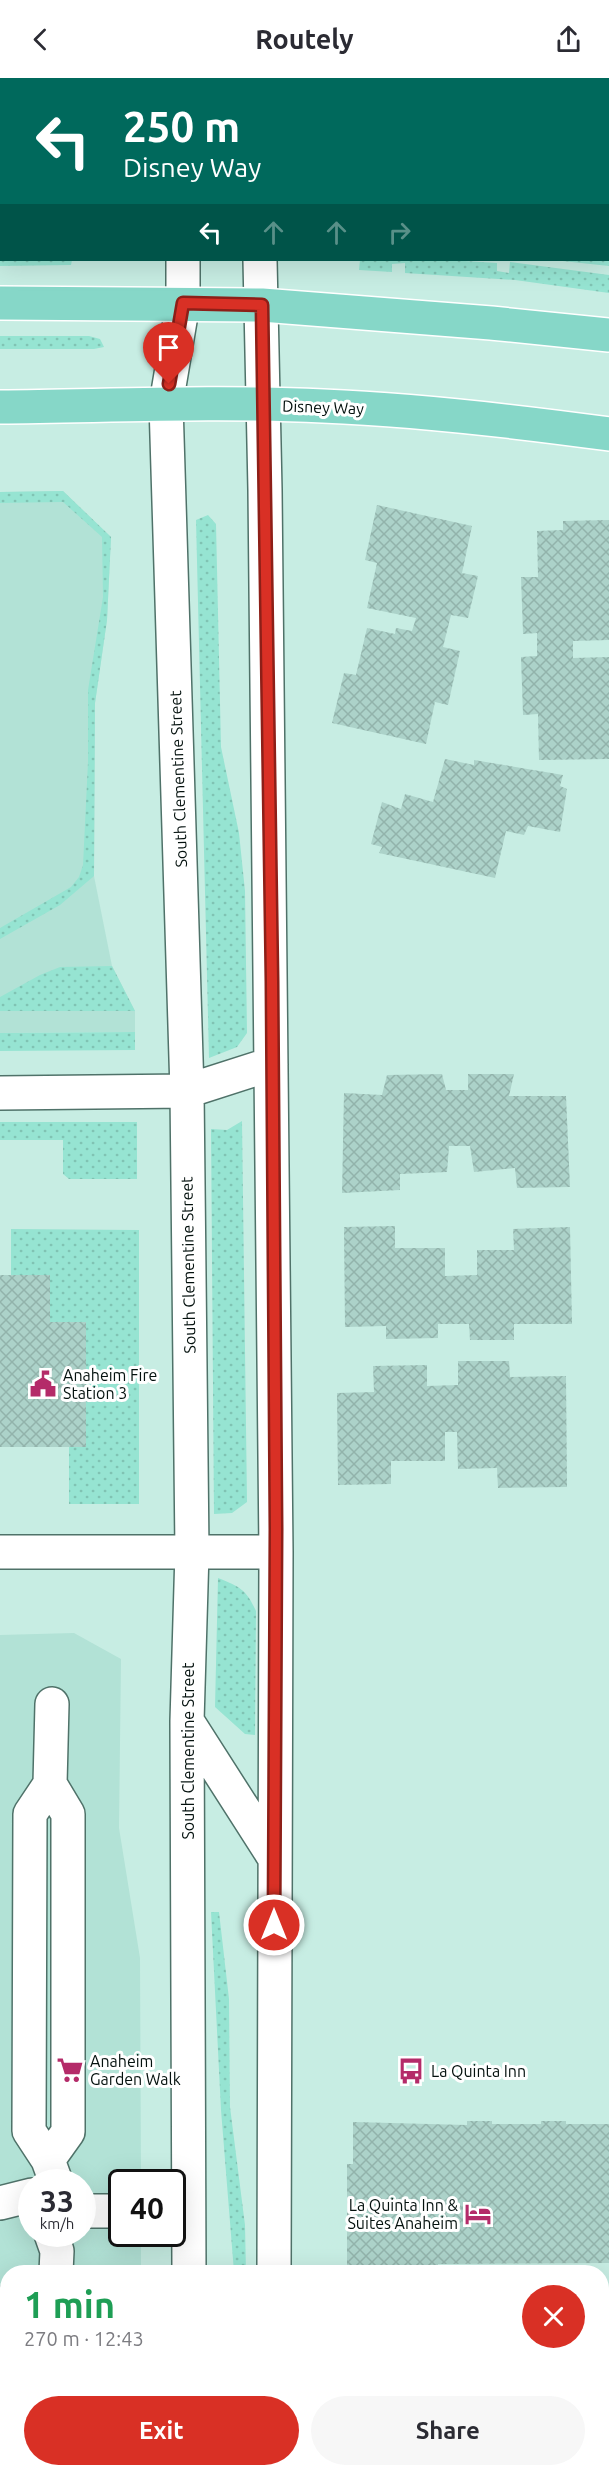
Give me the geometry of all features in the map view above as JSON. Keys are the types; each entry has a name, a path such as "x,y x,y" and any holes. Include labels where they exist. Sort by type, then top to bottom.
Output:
{"main road":[{"path":"0,303 262,305 479,321 609,334"},
{"name":"Disney Way","path":"0,406 166,404 321,406 462,415 609,434"}],"street":[{"name":"South Clementine Street","path":"182,2169 187,1721 192,1552 187,1091 166,404 183,303 183,261"},
{"path":"260,261 266,490 276,1552 274,2265"},
{"path":"0,1093 187,1091 272,1064"},
{"path":"0,1552 276,1552"},
{"path":"51,2169 29,2131 30,1814 50,1784 52,1704"},
{"path":"187,1721 274,1857"},
{"path":"0,2204 18,2199"},
{"path":"56,2247 56,2265"},
{"name":"South Clementine Street","path":"186,2247 188,2265"}],"shaded area":[{"path":"0,261 72,261 71,265 0,266"},
{"path":"360,261 465,261 497,263 497,271 509,273 510,262 609,275 609,293 515,280 405,273 405,263 392,264 392,272 359,270"},
{"path":"562,261 609,261 609,266"},
{"path":"0,336 89,336 100,339 104,347 94,349 0,349"},
{"path":"63,491 111,537 107,620 95,703 94,876 112,966 135,1011 135,1032 0,1033 0,492"},
{"path":"63,491 111,537 107,620 95,703 94,876 60,905 0,939 0,928 71,887 79,877 83,865 88,762 88,690 103,597 102,537 63,502 0,503 0,492"},
{"path":"208,515 216,524 221,747 239,833 245,891 247,1033 237,1047 209,1058 196,520"},
{"path":"112,966 135,1011 0,1011 0,997 40,975 60,967"},
{"path":"135,1032 135,1050 0,1051 0,1033"},
{"path":"242,1121 247,1502 232,1513 214,1514 211,1129 227,1130"},
{"path":"0,1122 137,1122 137,1179 69,1179 63,1174 63,1140 0,1140"},
{"path":"11,1229 139,1230 139,1504 69,1504 69,1447 86,1447 86,1323 50,1322 11,1275"},
{"path":"218,1578 242,1590 256,1611 255,1735 245,1734 215,1707"},
{"name":"Anaheim Garden Walk","path":"74,1633 121,1659 119,1828 140,1958 141,2169 108,2169 108,2247 141,2247 141,2265 0,2265 0,1635"},
{"path":"211,1912 219,1912 229,1999 230,2107 245,2225 246,2265 233,2265 221,2110"}],"building":[{"path":"377,505 472,526 462,573 478,576 468,618 451,615 443,647 460,651 448,705 435,702 426,744 332,723 344,673 356,675 367,628 395,634 396,628 412,631 416,618 367,608 377,563 365,560"},
{"path":"609,520 609,640 573,641 573,658 609,657 609,759 539,760 538,714 523,715 521,657 537,656 537,633 523,634 521,577 538,577 537,531 563,530 563,521"},
{"path":"445,759 474,765 474,760 563,775 560,786 567,789 560,832 528,826 524,835 506,831 495,878 379,853 382,847 371,844 382,802 401,809 405,794 433,802"},
{"path":"442,1074 446,1090 468,1090 468,1074 514,1074 509,1096 566,1096 570,1187 517,1188 515,1168 474,1172 470,1146 449,1146 447,1172 400,1174 400,1190 342,1193 344,1093 382,1095 387,1075"},
{"path":"395,1226 395,1248 445,1248 445,1276 477,1275 477,1250 514,1250 513,1229 570,1227 572,1324 514,1324 514,1340 470,1340 469,1324 438,1324 438,1338 386,1339 386,1326 345,1327 344,1227"},
{"name":"Anaheim Fire Station 3","path":"0,1275 50,1275 50,1322 86,1322 86,1447 0,1447"},
{"path":"458,1361 509,1361 510,1377 566,1376 567,1487 498,1488 497,1468 458,1469 457,1432 445,1432 445,1461 391,1461 391,1484 338,1485 337,1393 374,1392 373,1366 427,1365 427,1386 458,1385"},
{"name":"La Quinta Inn & Suites Anaheim","path":"467,2121 492,2121 492,2124 541,2124 541,2121 566,2121 566,2124 609,2124 609,2263 347,2265 347,2164 353,2164 353,2122 467,2125"}],"place":[{"name":"Anaheim Fire Station 3","path":"43,1384"},
{"name":"Anaheim Garden Walk","path":"70,2070"},
{"name":"La Quinta Inn","path":"411,2071"},
{"name":"La Quinta Inn & Suites Anaheim","path":"478,2214"}],"route":[{"path":"169,384 183,303 262,305 272,981 276,1529 274,1925"}]}
